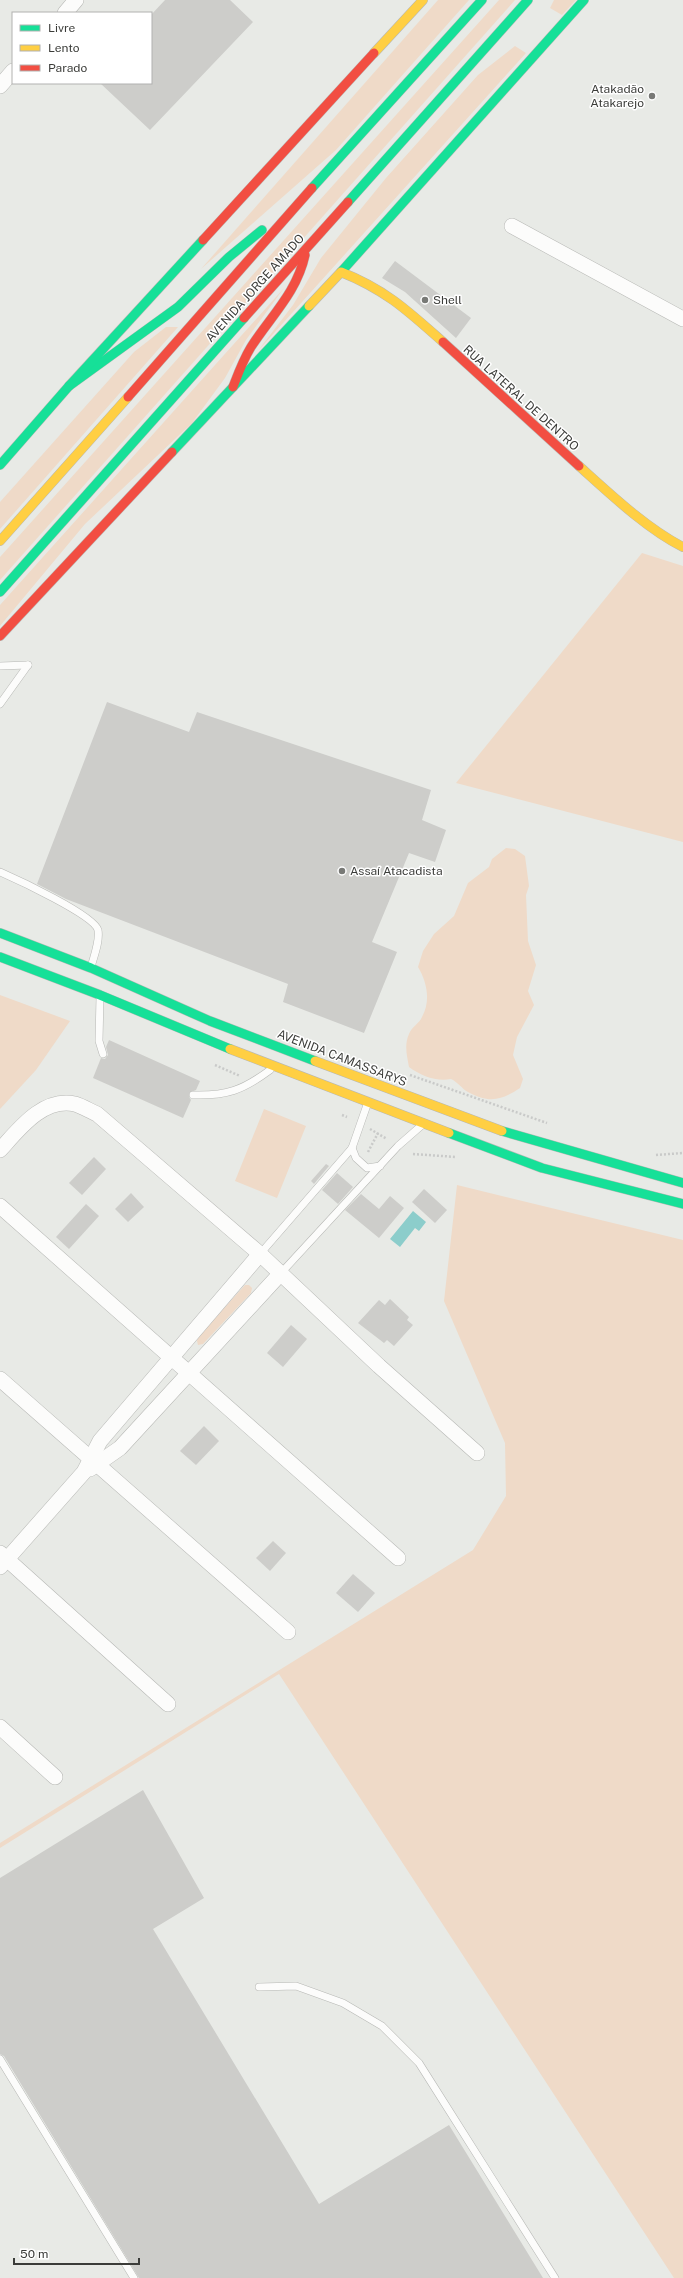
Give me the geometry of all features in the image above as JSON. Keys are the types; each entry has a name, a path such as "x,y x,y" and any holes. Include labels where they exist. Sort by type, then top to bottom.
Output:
{"main road":[{"path":"0,466 69,386 423,0"},
{"name":"AVENIDA JORGE AMADO","path":"0,541 309,192 482,0"},
{"name":"AVENIDA JORGE AMADO","path":"0,592 528,0"},
{"path":"0,636 341,272 584,0"},
{"path":"69,386 178,307 229,257 309,192"},
{"path":"233,387 250,349 296,286 304,268 306,250"},
{"name":"RUA LATERAL DE DENTRO","path":"341,272 364,281 397,302 614,497 672,541 683,547"},
{"name":"AVENIDA CAMASSARYS","path":"0,932 91,968 210,1021 498,1130 683,1183"},
{"path":"0,957 100,995 273,1068 368,1102 542,1168 683,1204"}],"street":[{"path":"66,12 76,0"},
{"path":"0,86 12,72"},
{"path":"512,226 683,319"},
{"path":"0,1150 22,1125 39,1112 57,1104 75,1104 97,1114 282,1273 379,1366 477,1453"},
{"path":"0,1206 188,1374 398,1558"},
{"path":"94,1461 100,1441 260,1254"},
{"path":"168,1704 2,1559 94,1461 120,1448 282,1273"},
{"path":"0,1379 288,1632"},
{"path":"0,1727 55,1776"}],"lane":[{"path":"0,666 28,665 0,704"},
{"path":"0,872 20,880 81,914 95,926 98,930 97,941 91,968"},
{"path":"100,995 99,1041 102,1054"},
{"path":"193,1095 210,1096 241,1090 273,1068"},
{"path":"260,1254 352,1148 368,1102"},
{"path":"282,1273 398,1146 423,1124"},
{"path":"352,1148 356,1158 367,1168 380,1166"},
{"path":"259,1987 296,1986 343,2003 382,2026 419,2063 555,2278"},
{"path":"0,2059 134,2278"}],"path":[{"path":"405,1073 548,1123"},
{"path":"370,1129 387,1139"},
{"path":"366,1155 378,1134"},
{"path":"652,1156 683,1153"}],"shaded area":[{"path":"438,0 469,0 336,150 201,269"},
{"path":"499,0 515,0 0,580 0,557"},
{"path":"554,0 576,0 562,15 550,8"},
{"path":"515,46 526,53 257,352 293,305 321,258 386,178 478,75"},
{"path":"284,288 246,340 225,378 192,423 85,524 0,626 0,605"},
{"path":"166,327 178,327 0,529 0,502 134,352"},
{"path":"642,553 683,566 683,842 456,783"},
{"path":"506,848 515,849 525,856 529,886 526,895 528,941 536,965 528,991 534,1005 517,1037 513,1055 523,1079 520,1088 501,1098 489,1099 476,1096 468,1092 451,1079 440,1080 424,1076 409,1067 406,1046 410,1031 421,1019 425,1011 427,998 426,985 418,967 423,951 434,934 454,916 468,883 489,867 492,859"},
{"path":"0,995 70,1021 36,1070 0,1109"},
{"path":"264,1109 306,1126 277,1198 235,1181"},
{"path":"457,1185 683,1240 683,2278 674,2278 279,1674 0,1848 0,1843 473,1550 506,1496 505,1443 444,1301"},
{"path":"245,1285 249,1285 252,1288 251,1293 203,1344 198,1345 198,1337"}],"water":[{"path":"413,1211 426,1222 419,1231 415,1228 400,1247 390,1239"}],"building":[{"path":"165,0 230,0 253,22 150,130 101,84 152,84 152,14"},
{"name":"Shell","path":"395,261 471,318 456,338 405,292 382,278"},
{"name":"Assaí Atacadista","path":"107,702 189,732 197,712 431,790 422,820 446,830 435,862 409,853 372,942 397,952 364,1033 283,1002 288,984 66,899 37,884"},
{"path":"109,1040 200,1081 196,1090 189,1093 191,1100 183,1118 93,1078 101,1058 105,1059 108,1055 106,1047"},
{"path":"94,1157 106,1169 82,1195 69,1183"},
{"path":"326,1164 329,1166 314,1184 311,1181"},
{"path":"337,1173 353,1187 338,1204 322,1190"},
{"path":"424,1189 447,1210 435,1223 412,1202"},
{"path":"131,1193 144,1207 128,1222 115,1209"},
{"path":"361,1194 379,1209 390,1196 404,1208 379,1238 345,1210"},
{"path":"86,1204 99,1216 69,1249 56,1237"},
{"path":"390,1299 409,1317 407,1320 413,1325 394,1346 387,1340 384,1343 358,1323 379,1300 385,1305"},
{"path":"291,1325 307,1339 283,1367 267,1353"},
{"path":"204,1426 219,1441 196,1465 180,1451"},
{"path":"273,1541 286,1553 270,1571 256,1558"},
{"path":"353,1574 375,1593 358,1612 336,1593"},
{"path":"143,1790 204,1898 153,1929 319,2204 449,2125 543,2278 139,2278 4,2056 0,2054 0,1878"}],"traffic: fast":[{"path":"312,188 482,0"},
{"path":"348,202 528,0"},
{"path":"341,272 584,0"},
{"path":"69,386 178,307 229,257 262,230"},
{"path":"0,465 69,386 203,240"},
{"path":"172,452 309,306"},
{"path":"0,592 244,318"},
{"path":"0,933 91,968 210,1021 315,1061"},
{"path":"0,957 100,995 230,1049"},
{"path":"502,1131 683,1183"},
{"path":"449,1133 542,1168 683,1204"}],"traffic: slow":[{"path":"374,53 423,0"},
{"path":"309,306 341,272 371,286 396,302 443,342"},
{"path":"0,541 128,397"},
{"path":"579,466 642,521 683,547"},
{"path":"230,1049 449,1133"},
{"path":"315,1061 502,1131"}],"traffic: jam":[{"path":"203,240 374,53"},
{"path":"128,397 312,188"},
{"path":"244,318 348,202"},
{"path":"233,387 251,347 290,292 296,281 305,255"},
{"path":"443,342 579,466"},
{"path":"0,636 172,452"}],"place":[{"name":"Atakadão Atakarejo","path":"652,96"},
{"name":"Shell","path":"425,300"},
{"name":"Assaí Atacadista","path":"342,871"}]}
